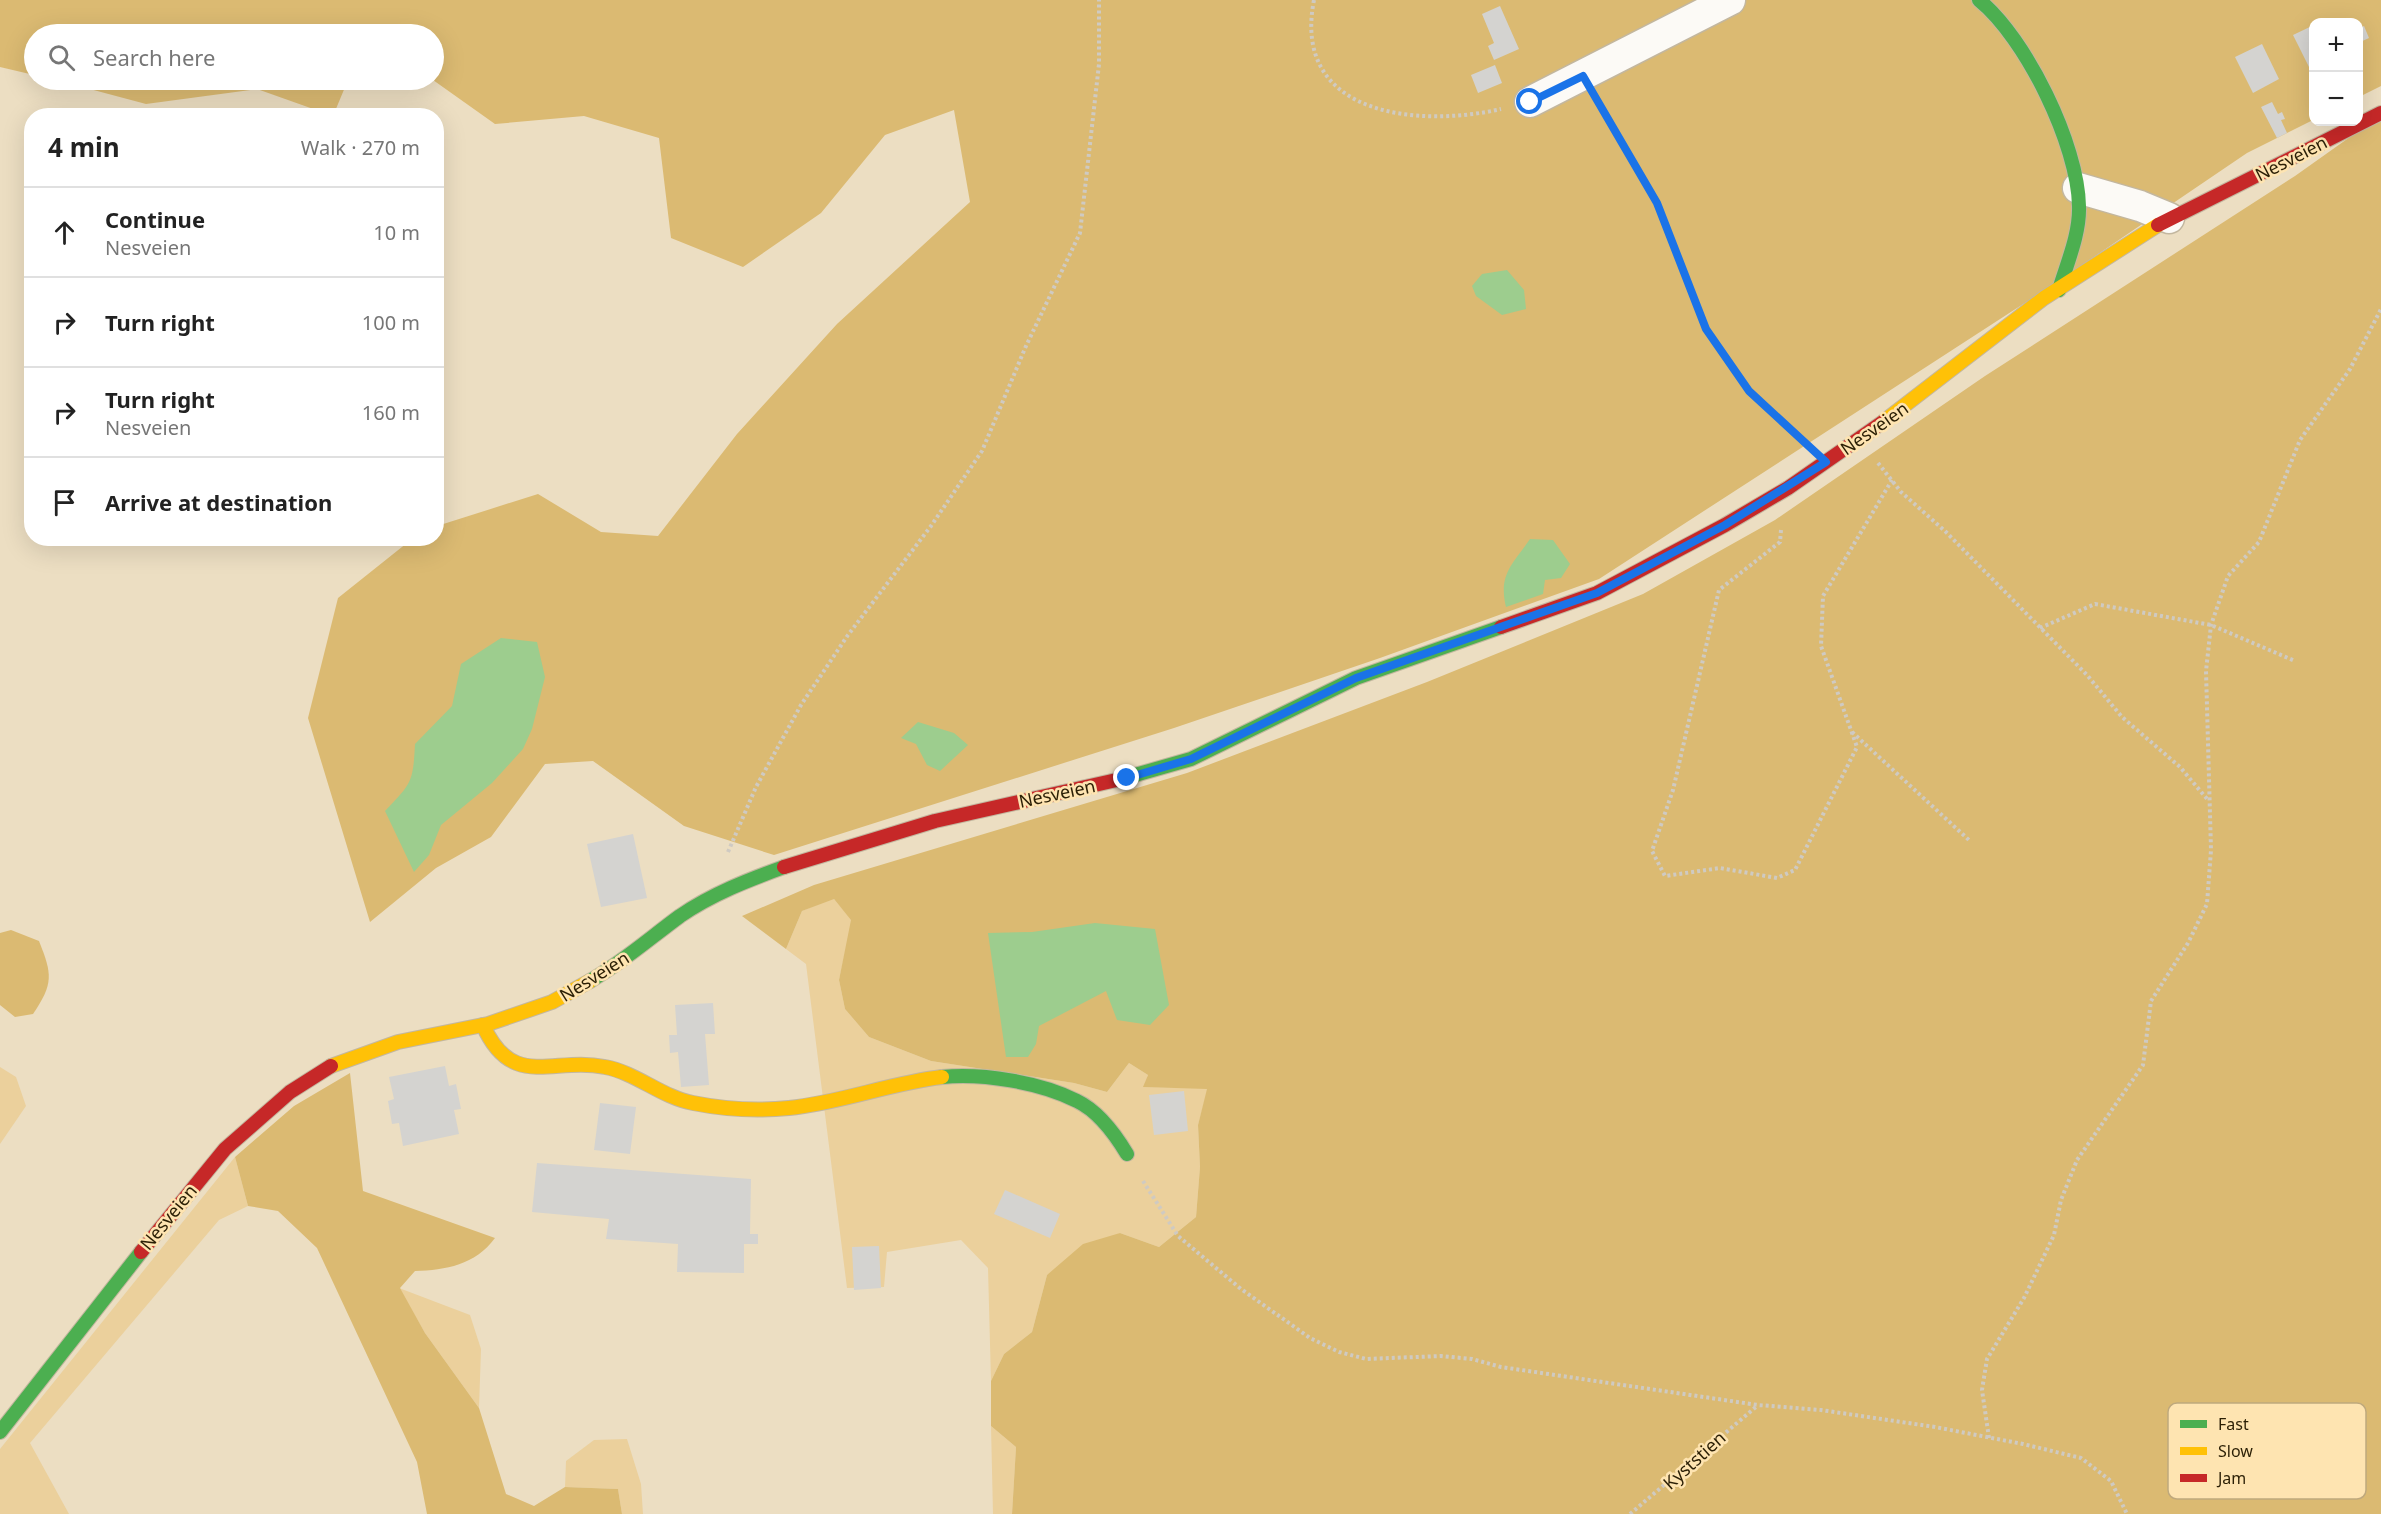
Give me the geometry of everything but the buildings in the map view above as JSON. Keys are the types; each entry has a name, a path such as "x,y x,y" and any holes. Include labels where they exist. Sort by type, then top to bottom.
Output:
{"main road":[{"path":"1979,0 2008,28 2026,56 2054,117 2078,188 2079,209 2059,290"},
{"name":"Nesveien","path":"0,1432 163,1222 225,1149 269,1108 332,1065 398,1042 483,1025 562,996 615,967 673,921 734,885 819,855 934,821 1127,778 1191,759 1356,678 1597,593 1725,525 1788,488 1859,439 2059,290 2169,218 2381,113"},
{"path":"483,1025 490,1041 503,1058 531,1066 603,1066 634,1075 665,1094 683,1100 737,1108 789,1108 925,1079 963,1075 1012,1080 1078,1101 1112,1130 1127,1154"}],"street":[{"path":"1530,102 1730,0"},
{"path":"2078,188 2140,206 2169,218"}],"path":[{"path":"708,900 756,788 801,705 854,626 931,526 982,451 1026,346 1080,233 1099,64 1099,0"},
{"path":"1314,0 1310,20 1318,59 1336,88 1365,107 1418,117 1469,115 1530,102"},
{"path":"1583,76 1657,203 1706,329 1749,391 1826,462"},
{"path":"1989,1438 1982,1390 1987,1359 2024,1298 2054,1235 2061,1200 2077,1160 2143,1065 2151,1001 2188,943 2207,904 2211,850 2206,671 2211,625 2228,576 2259,542 2300,440 2350,369 2381,309"},
{"path":"1859,439 1892,480 2087,675 2121,717 2180,767 2209,801"},
{"path":"1788,488 1780,542 1719,590 1673,790 1652,851 1665,876 1720,868 1777,879 1795,870 1857,747 1821,646 1823,596 1892,480"},
{"path":"2040,628 2095,604 2211,625 2295,661"},
{"path":"1851,731 1970,841"},
{"path":"1127,1154 1178,1236 1241,1289 1310,1338 1340,1352 1366,1359 1442,1356 1472,1359 1501,1367 1758,1405 1821,1410 1989,1438 2081,1458 2111,1481 2127,1514"},
{"name":"Kyststien","path":"1630,1514 1758,1405"}],"shaded area":[{"path":"0,0 2381,0 2381,86 2363,95 2363,18 2309,18 2309,122 2247,153 2051,286 1599,579 1380,658 1174,728 774,855 684,826 593,761 545,764 491,837 436,868 370,922 308,718 338,598 403,546 444,546 444,524 538,494 601,532 658,536 737,434 837,324 970,202 954,110 885,135 821,213 743,267 671,238 659,138 584,116 495,124 444,88 444,24 24,24 24,73 0,67"},
{"path":"94,90 250,90 146,104"},
{"path":"260,90 344,90 336,108 310,108"},
{"path":"2381,115 2381,1514 1012,1514 1016,1447 991,1426 991,1381 1004,1354 1032,1332 1047,1275 1083,1244 1120,1233 1159,1247 1196,1217 1200,1167 1198,1125 1207,1089 1143,1087 1148,1075 1129,1063 1107,1092 1074,1083 931,1061 869,1037 845,1009 839,980 851,920 834,899 802,911 786,949 742,916 814,885 1187,773 1427,682 1643,594 1775,520 1985,376 2295,176"},
{"path":"1507,270 1524,290 1526,309 1502,315 1476,296 1472,286 1482,274"},
{"path":"1530,539 1553,540 1570,564 1561,578 1545,580 1543,594 1506,607 1504,586 1506,578 1513,563"},
{"path":"501,638 537,642 545,677 532,729 523,749 492,783 441,825 429,855 414,872 385,811 406,788 412,775 415,744 452,706 461,664"},
{"path":"918,722 954,733 968,745 940,771 927,765 916,744 901,738"},
{"path":"833,898 852,920 839,980 845,1009 869,1037 931,1061 1074,1083 1107,1092 1129,1063 1148,1075 1144,1087 1208,1088 1198,1125 1200,1167 1196,1217 1159,1247 1120,1233 1047,1275 1032,1332 1004,1354 991,1381 988,1268 961,1240 887,1252 884,1287 847,1288 806,964 786,949 802,911"},
{"path":"1095,923 1155,929 1169,1005 1150,1025 1117,1020 1106,991 1039,1026 1036,1044 1028,1057 1006,1057 988,933 1032,932"},
{"path":"11,930 39,941 49,978 45,994 33,1014 15,1017 0,1005 0,933"},
{"path":"0,1067 16,1077 26,1106 0,1144"},
{"path":"350,1073 363,1191 495,1238 469,1260 449,1267 415,1271 400,1288 425,1333 479,1408 506,1494 534,1506 565,1487 618,1489 622,1514 427,1514 417,1462 317,1248 278,1211 248,1206 235,1157 294,1106"},
{"path":"235,1157 248,1206 219,1220 30,1443 69,1514 0,1514 0,1449"},
{"path":"399,1288 470,1315 481,1349 479,1408 425,1333"},
{"path":"991,1426 1016,1447 1012,1514 993,1514"},
{"path":"627,1439 641,1484 643,1514 622,1514 618,1489 565,1487 566,1461 594,1440"}],"traffic: fast":[{"path":"1979,0 1997,17 2031,66 2046,94 2070,153 2076,181 2079,217 2059,290"},
{"path":"1121,779 1191,759 1356,678 1501,627"},
{"path":"590,981 692,908 730,888 784,867"},
{"path":"942,1077 975,1076 1011,1080 1062,1094 1085,1105 1099,1117 1127,1154"},
{"path":"0,1432 141,1252"}],"traffic: slow":[{"path":"1883,422 2044,298 2158,225"},
{"path":"331,1066 398,1042 488,1024 552,1002 590,981"},
{"path":"483,1025 494,1045 507,1058 521,1064 535,1067 586,1065 605,1067 628,1074 681,1100 716,1107 789,1108 942,1077"}],"traffic: jam":[{"path":"2158,225 2381,113"},
{"path":"1501,627 1597,593 1725,525 1788,488 1883,422"},
{"path":"784,867 935,821 1121,779"},
{"path":"141,1252 225,1149 290,1092 331,1066"}],"route":[{"path":"1127,778 1191,759 1356,678 1597,593 1725,525 1788,488 1826,462 1787,429 1749,391 1706,329 1657,203 1583,76 1530,102"}]}
